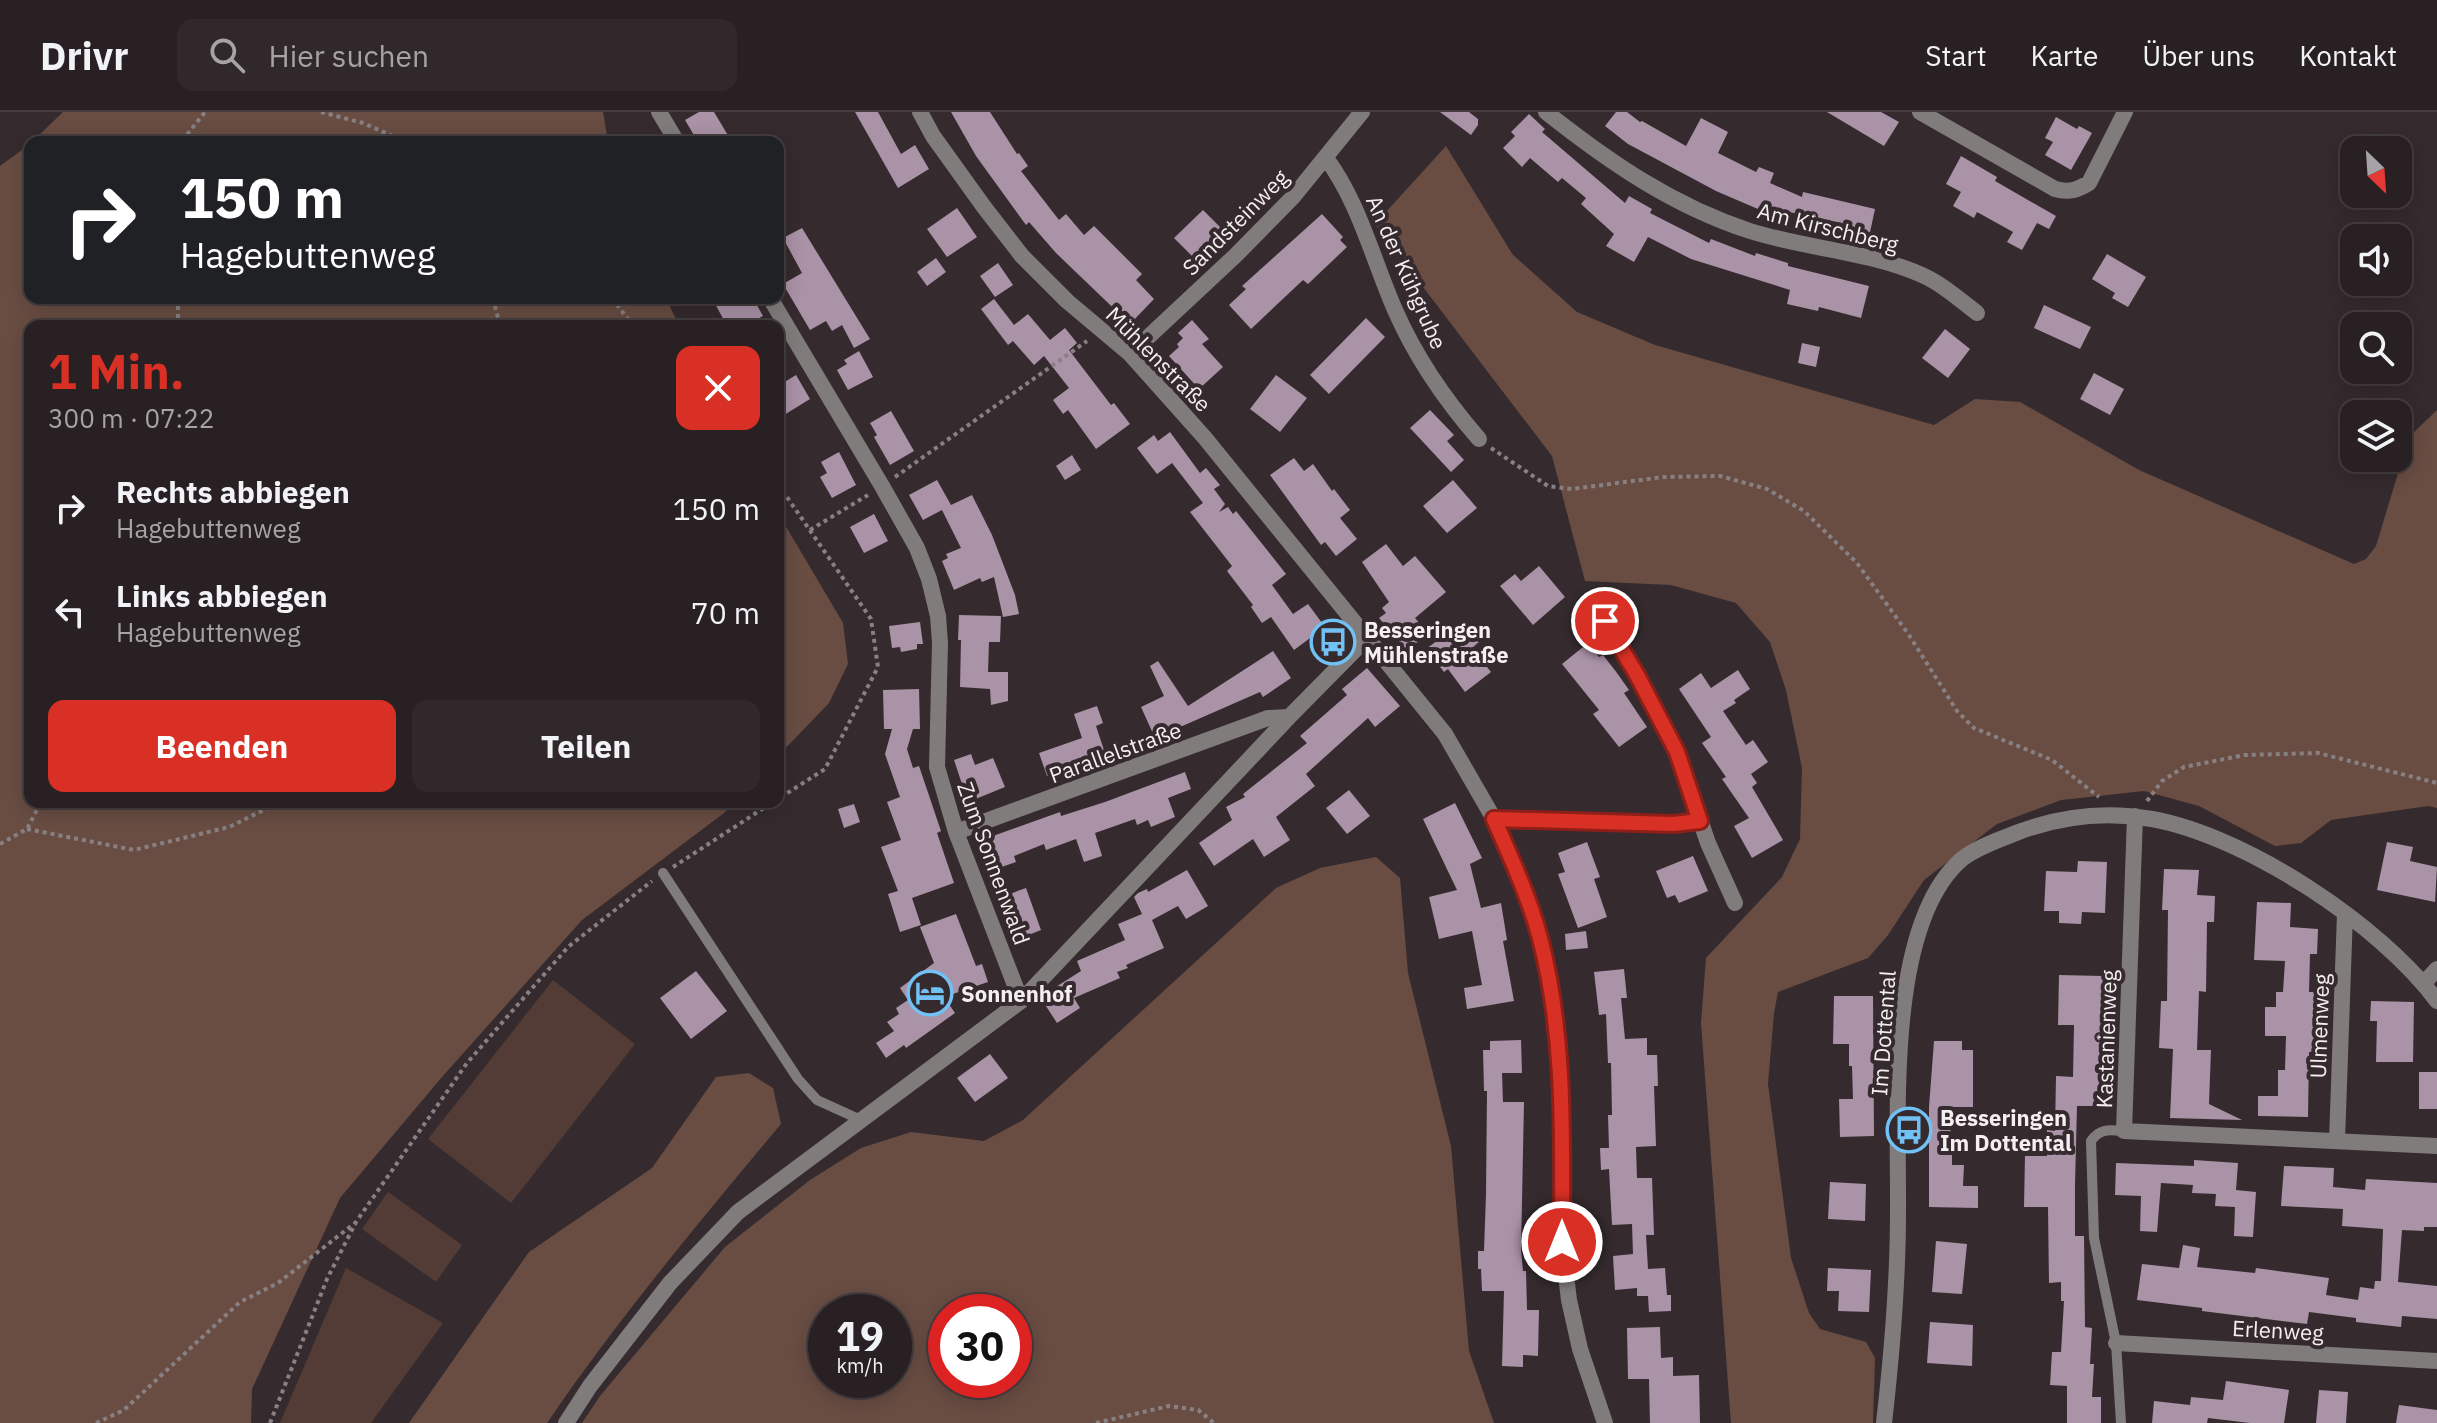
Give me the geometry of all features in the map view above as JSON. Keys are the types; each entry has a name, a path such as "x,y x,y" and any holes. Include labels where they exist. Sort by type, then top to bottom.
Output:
{"street":[{"path":"659,112 673,136"},
{"name":"Mühlenstraße","path":"920,112 933,136 1022,256 1130,354 1205,438 1445,734 1494,819"},
{"name":"Sandsteinweg","path":"1130,354 1293,197 1362,112"},
{"name":"Am Kirschberg","path":"1546,112 1636,179 1703,214 1795,244 1889,263 1923,275 1950,291 1977,313"},
{"path":"1920,112 2055,189 2066,192 2089,183 2125,112"},
{"name":"An der Kühgrube","path":"1326,158 1346,189 1396,312 1417,354 1459,416 1479,439"},
{"name":"Zum Sonnenwald","path":"784,322 917,548 929,579 938,616 940,678 937,767 956,832 1021,1001"},
{"path":"1605,621 1671,740 1700,821 1735,903"},
{"path":"566,1423 590,1386 670,1283 738,1212 1021,1001 1366,639"},
{"name":"Parallelstraße","path":"956,832 1268,718 1289,717"},
{"name":"Im Dottental","path":"1884,1423 1895,1324 1899,1096 1907,972 1933,896 1962,860 1983,847 2057,819 2092,815 2164,821 2207,835 2308,887 2390,950 2424,983 2437,1001"},
{"name":"Kastanienweg","path":"2124,1131 2128,816"},
{"path":"1605,1423 1580,1349 1569,1300 1562,1242 1562,1087 1555,1018 1540,939 1522,883 1494,819 1673,824 1700,821"},
{"name":"Ulmenweg","path":"2337,1141 2345,913"},
{"path":"2424,983 2437,969"},
{"path":"2124,1131 2437,1146"},
{"name":"Erlenweg","path":"2116,1343 2437,1361"}],"lane":[{"path":"663,873 798,1079 817,1100 861,1120"},
{"name":"Kastanienweg","path":"2116,1343 2094,1238 2091,1141 2104,1130 2124,1131"},
{"path":"2116,1343 2121,1423"}],"path":[{"path":"186,136 205,112"},
{"path":"321,112 363,123 392,136"},
{"path":"810,530 882,486 1102,330"},
{"path":"1479,439 1548,486 1572,489 1663,477 1720,476 1767,489 1792,503 1857,563 1909,635 1957,711 1974,728 2052,760 2128,816 2162,781 2184,767 2245,755 2318,753 2437,783"},
{"path":"784,493 871,619 878,667 825,769 784,795"},
{"path":"0,844 27,829 38,808"},
{"path":"27,829 134,850 229,827 268,808"},
{"path":"270,1423 327,1279 356,1222 477,1051 568,947 663,873 764,808"},
{"path":"96,1423 124,1410 240,1302 278,1283 356,1222"},
{"path":"1096,1423 1169,1406 1198,1410 1214,1423"}],"shaded area":[{"path":"63,112 603,112 607,136 38,136"},
{"path":"1446,146 1513,255 1577,312 1655,345 1934,425 1975,399 2020,402 2139,470 2354,564 2366,559 2376,546 2398,472 2412,472 2412,434 2437,410 2437,808 2428,806 2331,820 2301,843 2275,846 2199,806 2144,791 2061,800 1997,824 1924,880 1888,935 1868,958 1778,992 1768,1084 1791,1258 1809,1313 1820,1329 1866,1342 1875,1358 1873,1423 1731,1423 1701,1023 1706,958 1782,877 1800,839 1802,768 1786,690 1770,642 1736,603 1671,585 1585,581 1552,456 1375,224"},
{"path":"24,148 24,304 669,304 676,320 24,320 24,808 729,808 582,920 442,1077 340,1198 252,1389 251,1423 0,1423 0,166"},
{"path":"784,523 843,623 848,664 829,703 784,750"},
{"path":"1376,857 1400,878 1408,973 1451,1146 1469,1351 1494,1423 582,1423 600,1396 725,1247 810,1180 861,1148 911,1132 984,1141 1023,1120 1276,888 1320,868"},
{"path":"553,980 635,1044 511,1203 428,1139"},
{"path":"749,1073 773,1088 781,1124 631,1308 547,1423 409,1423 529,1252 652,1168 716,1077"},
{"path":"388,1192 462,1245 436,1282 362,1229"},
{"path":"346,1268 443,1323 371,1423 280,1423"}],"building":[{"path":"699,112 714,112 728,136 694,136 685,120"},
{"path":"855,112 878,112 901,154 915,145 929,169 898,188"},
{"path":"951,112 990,112 1028,166 1021,171 1059,220 1066,214 1084,235 1094,226 1142,274 1136,280 1154,299 1130,324 1056,253 1029,222 1026,225 976,156"},
{"path":"1440,112 1469,112 1478,119 1478,125 1471,135"},
{"path":"1616,112 1627,112 1686,146 1701,118 1728,132 1718,153 1756,172 1759,167 1774,173 1770,183 1802,197 1803,192 1875,209 1869,237 1840,230 1842,223 1784,211 1781,219 1716,191 1628,144 1605,126"},
{"path":"1827,112 1881,112 1899,122 1884,146"},
{"path":"1529,114 1545,129 1542,132 1625,203 1629,196 1652,209 1650,213 1709,243 1711,239 1755,256 1756,253 1788,263 1788,266 1869,286 1861,318 1819,307 1818,311 1787,304 1790,290 1691,259 1648,237 1634,262 1606,246 1614,234 1581,204 1586,198 1562,178 1558,182 1530,158 1522,167 1503,148 1515,136 1511,132"},
{"path":"2056,117 2077,129 2079,126 2092,133 2071,170 2045,155 2053,142 2045,138"},
{"path":"1961,156 1997,177 1995,181 2056,216 2049,229 2037,223 2022,250 2007,242 2013,232 1977,212 1974,218 1953,206 1961,192 1946,184"},
{"path":"957,208 977,237 947,257 927,229"},
{"path":"1203,210 1225,232 1196,260 1174,238"},
{"path":"1322,214 1343,237 1340,240 1347,247 1308,284 1303,280 1251,329 1229,305 1246,289 1242,286"},
{"path":"802,228 870,339 854,348 842,325 832,331 826,321 810,330 784,286 802,273 784,237"},
{"path":"2107,254 2146,277 2128,307 2112,298 2115,293 2092,279"},
{"path":"936,258 946,272 927,286 917,272"},
{"path":"998,263 1013,285 995,297 980,276"},
{"path":"994,299 1014,325 1028,314 1050,340 1065,328 1077,343 1069,350 1111,405 1114,403 1130,424 1096,449 1068,410 1063,414 1053,400 1069,388 1044,356 1034,365 1013,341 1008,345 981,309"},
{"path":"715,304 756,304 763,316 755,320 724,320"},
{"path":"2044,305 2091,327 2080,349 2034,328"},
{"path":"1366,318 1385,337 1329,394 1310,375"},
{"path":"1192,320 1209,339 1202,344 1223,367 1199,389 1169,356 1183,338 1178,333"},
{"path":"1945,329 1970,349 1948,378 1922,358"},
{"path":"1802,343 1820,347 1816,367 1798,363"},
{"path":"859,351 873,377 848,390 837,370 847,364 844,360"},
{"path":"2094,373 2124,389 2110,415 2080,399"},
{"path":"796,375 810,399 784,415 784,382"},
{"path":"1276,375 1307,398 1280,432 1250,409"},
{"path":"1430,410 1454,435 1447,441 1464,460 1451,472 1410,428"},
{"path":"891,411 914,451 890,465 874,437 877,435 870,423"},
{"path":"1170,432 1200,473 1206,468 1220,485 1214,489 1225,504 1219,512 1228,507 1233,514 1236,511 1286,574 1272,585 1293,614 1308,604 1325,627 1294,650 1271,617 1262,623 1251,607 1253,605 1227,571 1232,566 1190,512 1203,503 1172,463 1157,474 1137,448 1154,435 1158,441"},
{"path":"839,452 856,485 832,498 820,477 827,473 821,462"},
{"path":"1072,455 1081,470 1065,480 1056,466"},
{"path":"1294,458 1304,471 1313,464 1350,510 1340,518 1357,539 1336,556 1325,542 1321,545 1270,475"},
{"path":"937,480 951,505 972,495 992,535 1019,614 1003,617 994,577 982,582 980,578 954,590 942,561 948,558 946,554 961,548 942,510 923,520 909,495"},
{"path":"1453,480 1477,508 1447,533 1423,506"},
{"path":"874,514 888,541 864,553 850,527"},
{"path":"1386,544 1403,566 1415,556 1446,592 1415,618 1428,633 1407,651 1379,618 1386,613 1382,608 1389,602 1362,562"},
{"path":"1539,566 1565,597 1533,625 1500,586 1515,574 1521,581"},
{"path":"959,615 1001,616 1000,642 989,642 988,672 1008,672 1008,701 991,705 990,689 960,687"},
{"path":"920,622 923,644 917,644 917,649 901,652 900,647 892,648 889,626"},
{"path":"1454,628 1461,637 1471,630 1480,641 1472,648 1491,672 1465,692 1448,669 1444,672 1426,649"},
{"path":"1588,643 1599,657 1603,655 1629,690 1624,693 1647,727 1619,747 1593,714 1599,710 1562,664"},
{"path":"1273,651 1291,678 1263,697 1260,692 1155,738 1141,707 1164,696 1150,666 1158,661 1188,706"},
{"path":"1367,668 1400,706 1375,727 1368,718 1306,774 1315,786 1276,817 1290,840 1264,857 1253,839 1214,866 1199,843 1232,820 1226,807 1245,797 1243,794 1307,743 1300,736 1347,695 1342,689"},
{"path":"1738,670 1750,689 1723,711 1746,745 1753,740 1768,762 1751,774 1757,783 1752,787 1783,840 1752,858 1734,826 1749,818 1702,743 1711,737 1679,689 1701,673 1711,688"},
{"path":"919,689 920,729 913,729 907,749 913,768 919,766 941,831 937,833 954,883 912,898 921,925 900,932 888,894 898,891 881,847 901,840 887,802 900,797 885,754 892,729 884,729 883,690"},
{"path":"1097,706 1103,723 1096,726 1106,756 1047,776 1039,753 1082,738 1074,714"},
{"path":"971,754 975,765 993,758 1005,787 968,802 954,760"},
{"path":"1185,772 1191,789 1168,798 1175,817 1151,827 1148,820 1137,825 1135,819 1095,833 1102,856 1084,862 1076,839 1046,850 1044,844 1014,856 1016,862 990,871 979,841 1060,812 1061,816 1105,802"},
{"path":"1349,790 1370,816 1347,834 1326,808"},
{"path":"1455,803 1482,858 1470,864 1481,908 1501,903 1507,940 1503,941 1514,1001 1467,1009 1464,988 1482,985 1472,931 1439,939 1429,897 1457,890 1423,819"},
{"path":"854,804 860,822 844,828 838,809"},
{"path":"1587,842 1600,877 1594,879 1607,917 1578,928 1558,874 1565,872 1558,853"},
{"path":"2387,842 2413,847 2410,861 2437,867 2435,902 2377,890"},
{"path":"1693,856 1708,891 1679,903 1675,895 1667,898 1656,871"},
{"path":"2078,861 2107,862 2105,913 2082,912 2081,924 2059,923 2059,911 2044,911 2046,871 2077,872"},
{"path":"2164,869 2199,870 2197,895 2215,896 2214,922 2207,922 2206,992 2199,991 2197,1050 2211,1050 2209,1104 2242,1120 2170,1118 2173,1049 2159,1048 2161,1001 2167,1001 2168,910 2162,910"},
{"path":"1187,870 1208,906 1186,919 1178,906 1152,920 1164,948 1126,965 1128,968 1117,972 1120,978 1074,998 1080,1008 1057,1023 1042,1000 1053,993 1051,990 1081,971 1077,961 1125,940 1118,924 1142,914 1134,897 1138,893 1147,889 1148,892"},
{"path":"1026,888 1041,930 1014,941 1000,903 1003,902 1001,897"},
{"path":"2257,902 2291,903 2290,927 2318,929 2317,954 2310,954 2309,992 2318,992 2318,1036 2317,1052 2309,1052 2308,1117 2258,1116 2258,1096 2278,1096 2278,1070 2285,1070 2286,1036 2265,1036 2265,1007 2276,1007 2276,992 2283,992 2285,961 2254,960"},
{"path":"956,914 976,966 982,964 988,982 944,997 955,1013 906,1048 904,1045 886,1058 876,1043 894,1031 887,1022 899,1014 896,1008 908,1000 900,988 934,963 920,927"},
{"path":"1586,931 1588,948 1566,950 1565,934"},
{"path":"1624,969 1627,998 1621,998 1625,1039 1647,1038 1647,1055 1657,1055 1658,1086 1654,1086 1656,1146 1636,1147 1637,1178 1652,1178 1654,1235 1646,1235 1648,1269 1665,1268 1671,1311 1649,1312 1648,1296 1637,1296 1637,1288 1615,1290 1613,1256 1633,1254 1632,1224 1612,1225 1609,1169 1601,1170 1600,1148 1609,1148 1611,1063 1608,1063 1606,1014 1599,1015 1594,972"},
{"path":"696,971 727,1011 691,1039 660,998"},
{"path":"2059,975 2103,976 2102,1106 2077,1106 2075,1185 2075,1236 2084,1236 2085,1327 2092,1328 2092,1397 2101,1397 2101,1423 2067,1423 2067,1386 2050,1385 2052,1352 2061,1352 2064,1301 2061,1301 2061,1282 2049,1283 2048,1207 2024,1207 2025,1156 2047,1156 2047,1130 2055,1131 2056,1076 2073,1077 2074,1025 2058,1025"},
{"path":"1834,996 1873,996 1874,1136 1840,1137 1839,1099 1853,1099 1852,1066 1849,1066 1849,1044 1833,1044"},
{"path":"2371,1001 2414,1002 2413,1062 2376,1062 2377,1021 2370,1021"},
{"path":"1521,1040 1522,1073 1502,1073 1503,1102 1524,1102 1521,1250 1523,1271 1526,1271 1527,1310 1539,1310 1538,1356 1523,1355 1523,1367 1502,1366 1504,1291 1482,1291 1481,1269 1478,1269 1478,1251 1484,1251 1486,1194 1487,1091 1484,1091 1483,1050 1490,1050 1490,1041"},
{"path":"1934,1041 1962,1041 1962,1050 1973,1050 1973,1107 1951,1107 1950,1154 1952,1165 1964,1165 1963,1186 1978,1186 1978,1208 1929,1207 1929,1107"},
{"path":"990,1054 1008,1078 975,1102 957,1078"},
{"path":"2419,1072 2437,1072 2437,1109 2419,1109"},
{"path":"2194,1160 2238,1163 2236,1190 2256,1192 2253,1237 2234,1236 2235,1207 2215,1206 2216,1194 2192,1193 2193,1185 2161,1183 2157,1232 2140,1231 2141,1196 2115,1195 2116,1163 2194,1166"},
{"path":"2284,1166 2334,1168 2333,1187 2365,1190 2366,1179 2437,1183 2437,1227 2424,1227 2424,1231 2402,1230 2398,1282 2437,1286 2437,1319 2402,1316 2401,1327 2309,1312 2307,1324 2137,1300 2142,1264 2179,1268 2183,1245 2200,1248 2197,1267 2255,1273 2256,1268 2329,1278 2326,1295 2358,1300 2360,1287 2374,1289 2375,1281 2381,1281 2383,1229 2342,1226 2343,1209 2281,1206"},
{"path":"1830,1182 1866,1184 1865,1221 1828,1219"},
{"path":"1936,1241 1967,1244 1962,1294 1932,1292"},
{"path":"1828,1268 1871,1270 1869,1312 1838,1311 1839,1291 1827,1291"},
{"path":"1930,1322 1973,1325 1972,1366 1927,1363"},
{"path":"1660,1327 1661,1358 1673,1357 1673,1376 1699,1375 1700,1423 1650,1423 1649,1379 1628,1379 1627,1328"},
{"path":"2226,1381 2289,1390 2284,1423 2208,1418 2207,1423 2152,1423 2154,1401 2190,1405 2191,1397 2223,1400"},
{"path":"2319,1390 2348,1392 2346,1423 2316,1423"},
{"path":"2399,1405 2437,1410 2437,1423 2396,1423"}],"place":[{"name":"Besseringen Mühlenstraße","path":"1333,642"},
{"name":"Sonnenhof","path":"930,993"},
{"name":"Besseringen Im Dottental","path":"1909,1130"}],"route":[{"path":"1562,1242 1562,1087 1555,1018 1540,939 1522,883 1494,819 1673,824 1700,821 1677,752 1605,621"}]}
